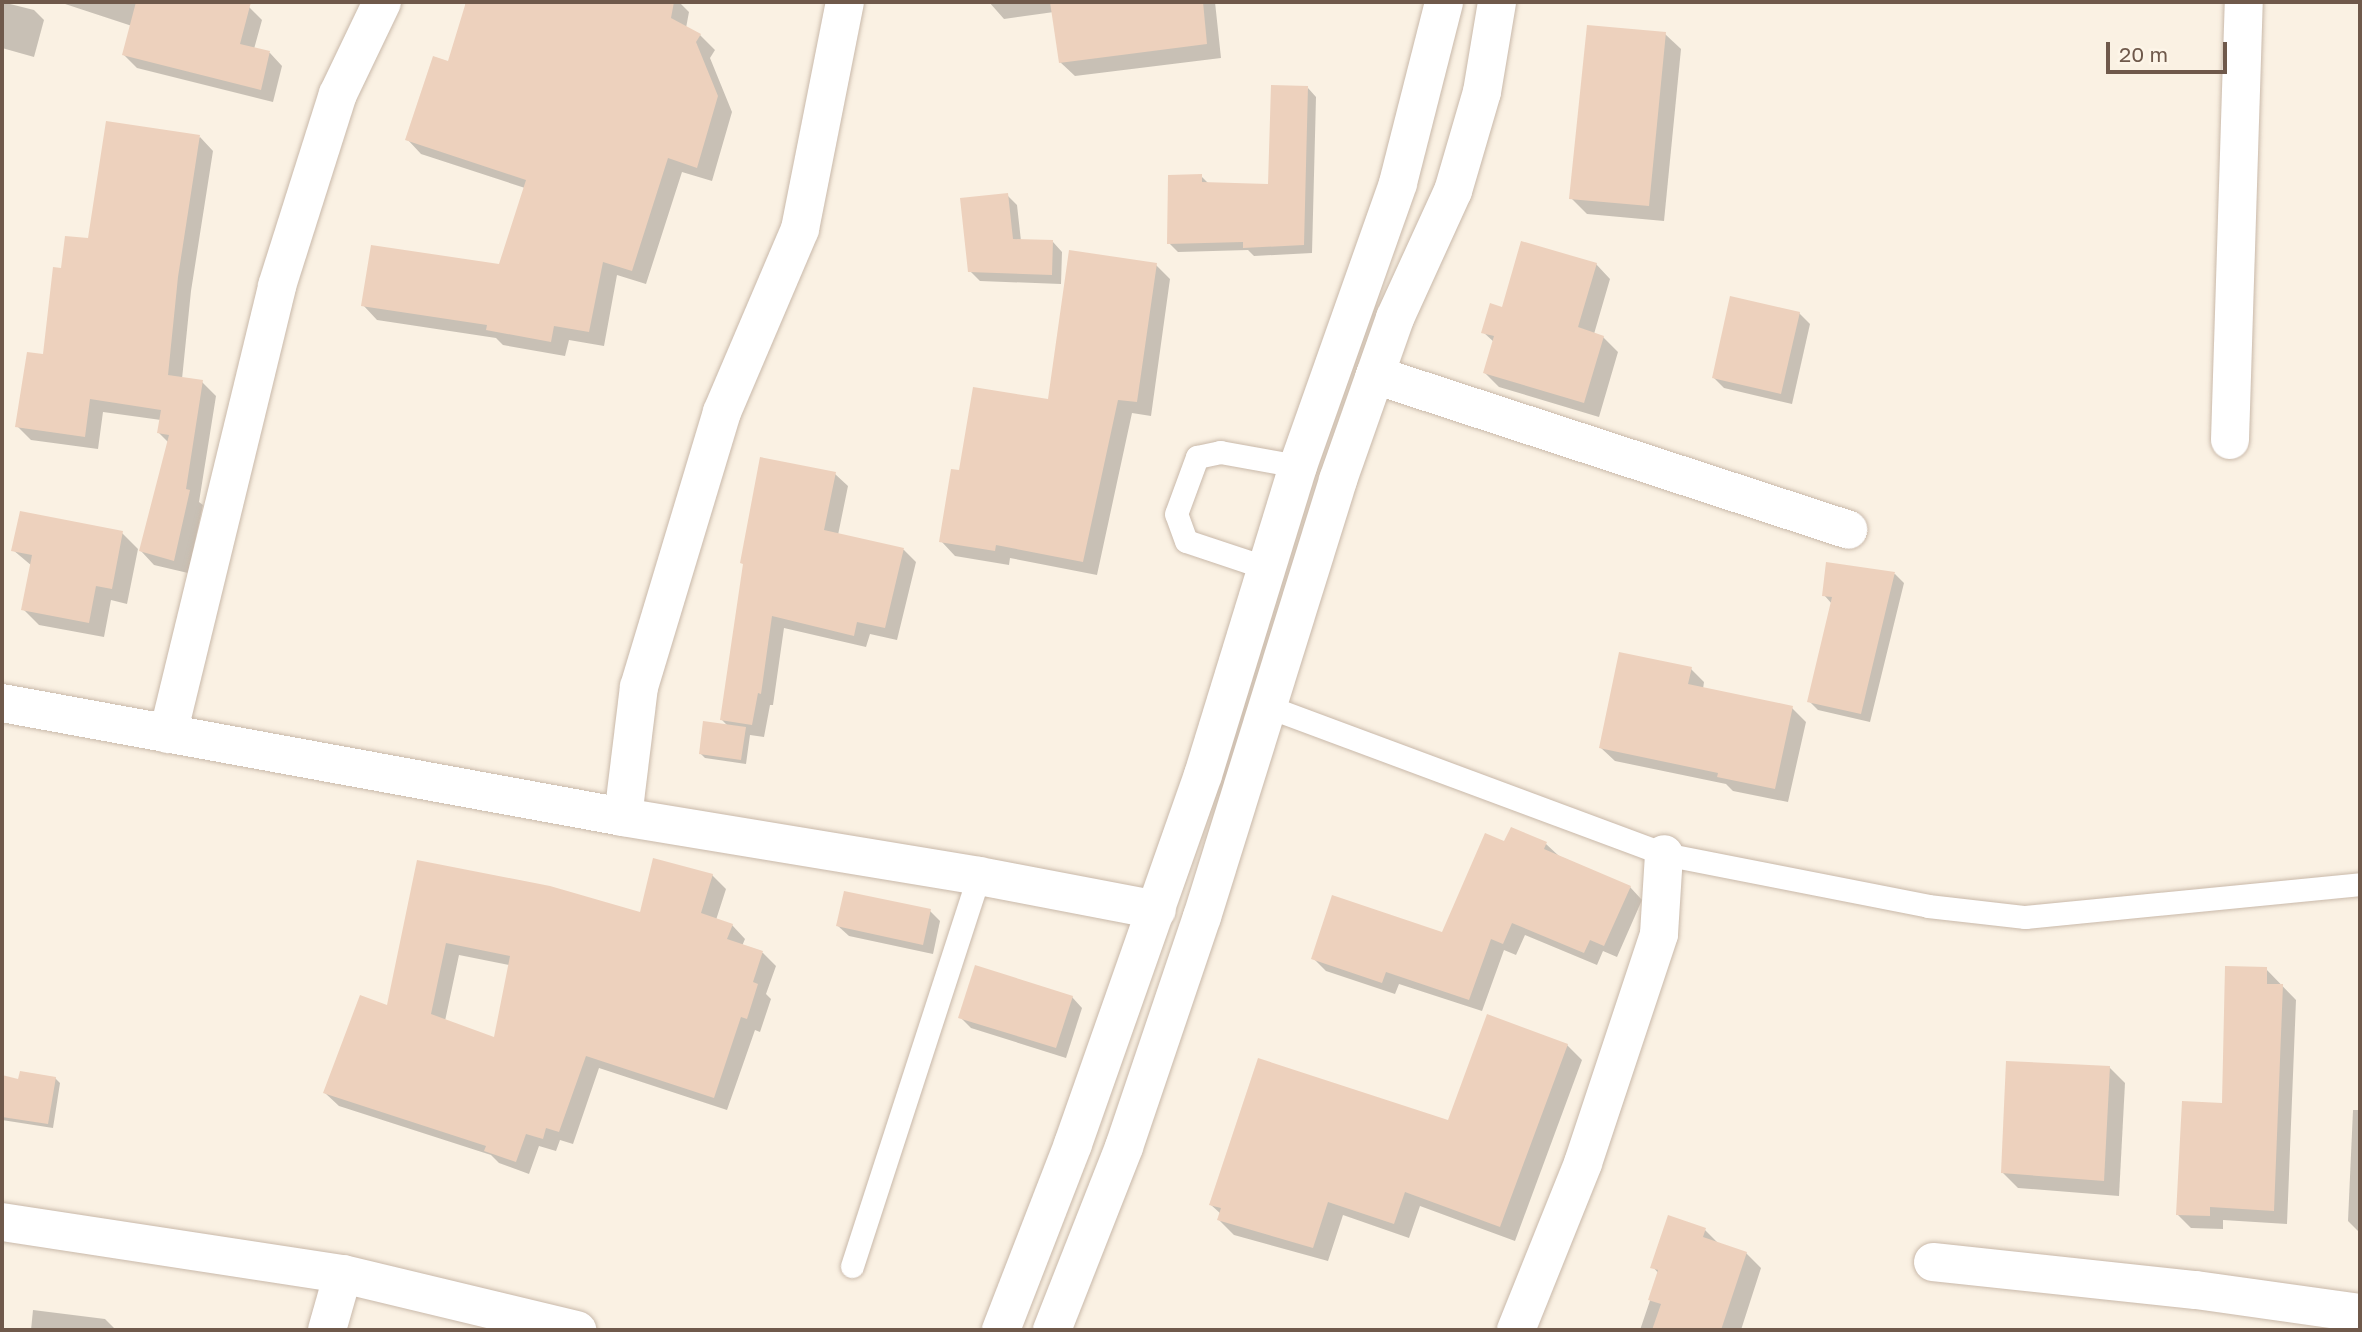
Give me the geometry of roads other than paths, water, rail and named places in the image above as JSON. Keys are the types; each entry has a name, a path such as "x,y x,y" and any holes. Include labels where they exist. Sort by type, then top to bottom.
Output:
{"street":[{"path":"168,733 277,286 338,94 382,2"},
{"path":"623,817 639,687 722,412 800,229 845,2"},
{"path":"1001,1330 1073,1144 1203,775 1298,466 1398,183 1444,2"},
{"path":"1052,1330 1124,1147 1269,707 1338,480 1395,318 1453,191 1482,92 1497,2"},
{"path":"2230,439 2244,2"},
{"path":"1375,375 1848,530"},
{"path":"2,703 623,817 979,876 1157,910"},
{"path":"1516,1330 1583,1163 1659,934 1664,854"},
{"path":"2,1222 343,1274 577,1330"},
{"path":"1933,1262 2196,1290 2360,1313"},
{"path":"327,1330 343,1274"}],"lane":[{"path":"1266,568 1186,541 1179,529 1176,514 1197,457 1220,452 1298,466"},
{"path":"1269,707 1664,854 1928,906 2025,917 2360,884"},
{"path":"852,1266 979,876"}]}
